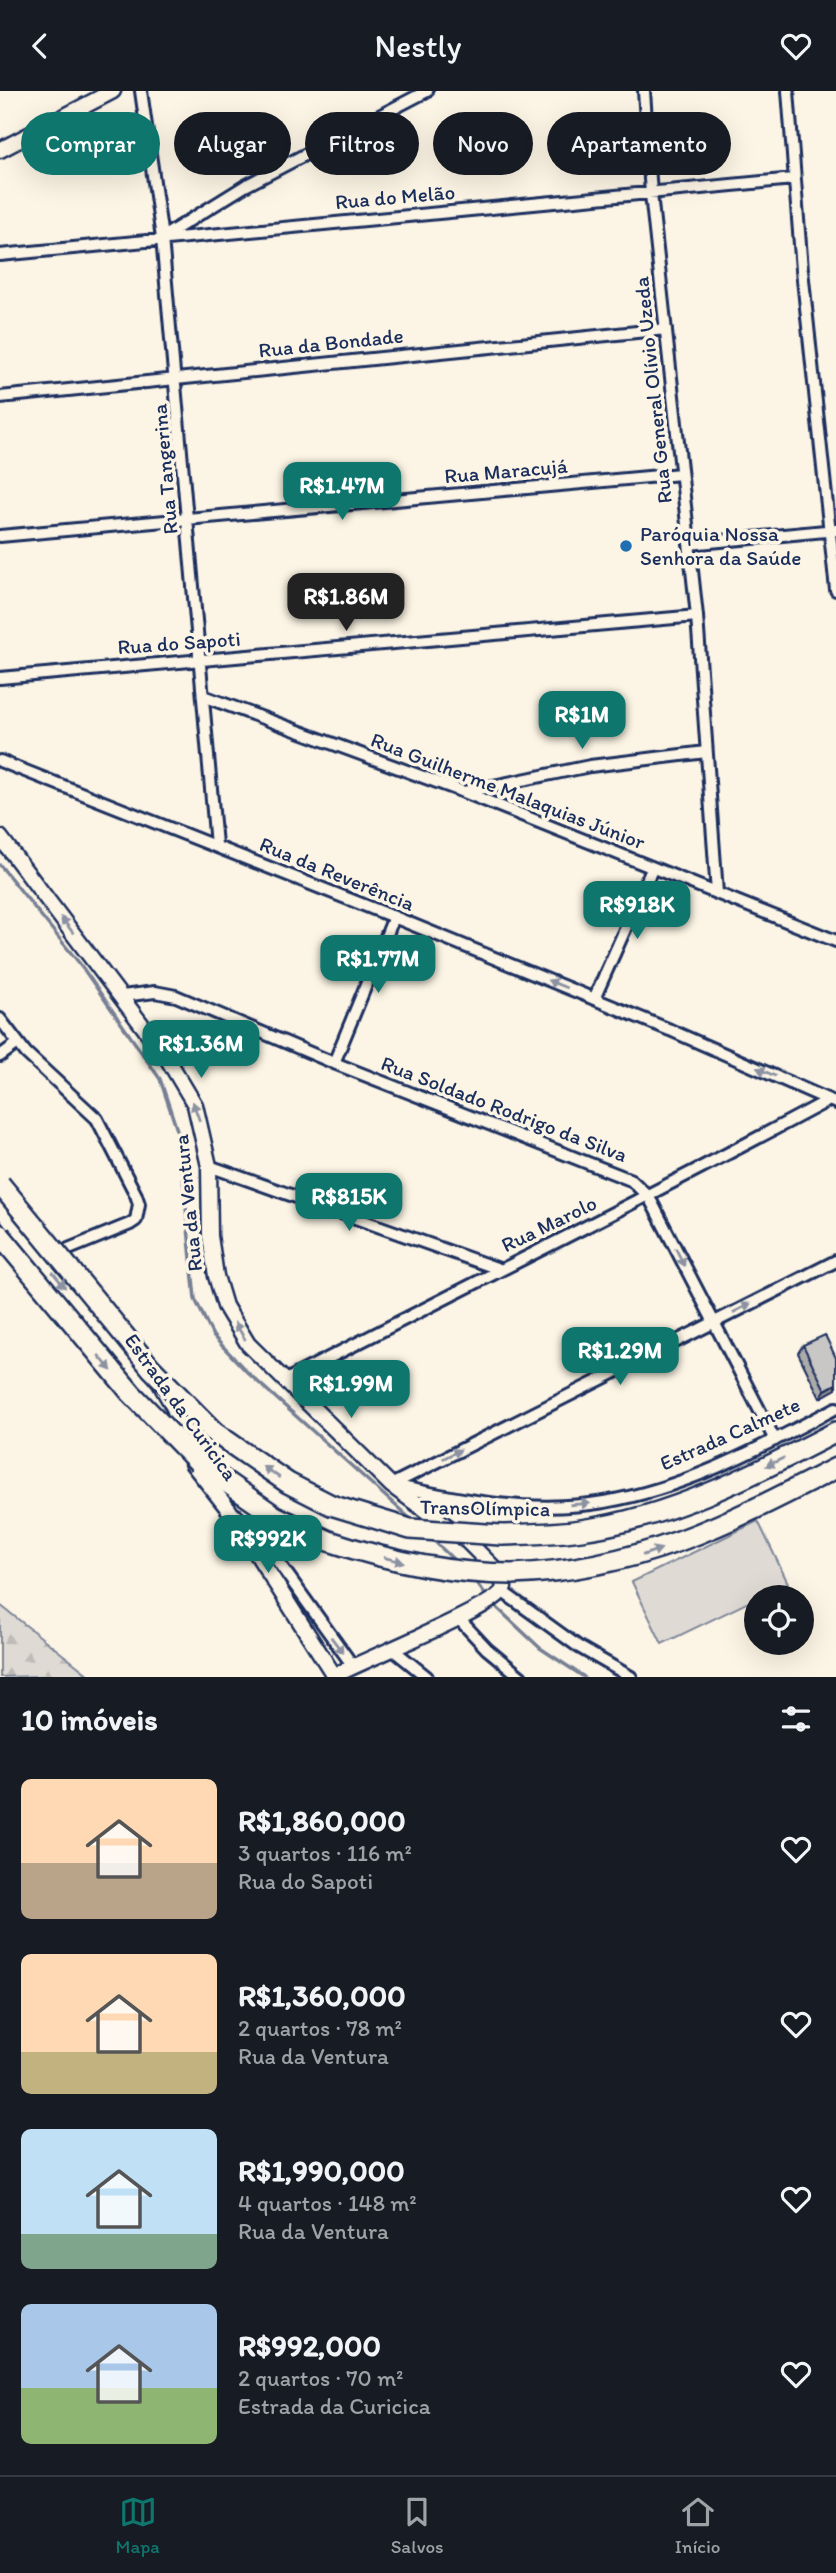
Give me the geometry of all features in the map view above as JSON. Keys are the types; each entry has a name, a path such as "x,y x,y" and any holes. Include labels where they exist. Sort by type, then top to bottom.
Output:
{"highway":[{"name":"TransOlímpica","path":"0,1184 151,1369 214,1431 288,1483 331,1505 410,1529 501,1535 581,1530 624,1521 712,1490 836,1432"},
{"path":"0,1235 131,1393 200,1464 275,1515 329,1541 396,1561 445,1571 512,1574 550,1573 637,1557 749,1513 836,1468"}],"street":[{"path":"0,151 113,91"},
{"name":"Rua Tangerina","path":"141,91 162,237 190,520 199,659 216,845"},
{"path":"162,237 245,186 428,91"},
{"name":"Rua General Olívio Uzeda","path":"644,91 651,194 697,616 717,893"},
{"path":"788,91 794,179 834,530 836,590"},
{"name":"Rua do Melão","path":"0,255 162,237 794,179"},
{"name":"Rua da Bondade","path":"0,397 666,329"},
{"name":"Rua Maracujá","path":"0,536 681,474"},
{"path":"689,544 834,530"},
{"name":"Rua do Sapoti","path":"0,678 697,616"},
{"name":"Rua Guilherme Malaquias Júnior","path":"203,696 464,792 836,940"},
{"path":"464,792 590,766 706,752"},
{"name":"Rua da Reverência","path":"0,761 16,765 394,916 832,1101"},
{"path":"0,769 16,765"},
{"name":"Rua da Ventura","path":"0,838 122,996 167,1058 195,1105 209,1166 210,1236 225,1306 248,1344 391,1485 467,1541 500,1574 501,1594"},
{"path":"594,999 652,869"},
{"path":"334,1063 394,916"},
{"name":"Rua Soldado Rodrigo da Silva","path":"122,996 155,992 176,996 334,1063 631,1179 649,1197 775,1440"},
{"path":"0,1019 18,1042 97,1119 139,1204 136,1220 130,1224 43,1260"},
{"path":"0,1056 18,1042"},
{"name":"Rua Marolo","path":"286,1380 499,1269 649,1197 832,1101"},
{"path":"209,1166 499,1269"},
{"name":"Estrada da Curicica","path":"0,1208 138,1378 175,1442 229,1510 335,1677"},
{"path":"391,1485 836,1261"},
{"name":"Estrada Calmete","path":"391,1485 485,1503 517,1506 602,1503 668,1486 710,1471 836,1408"},
{"path":"229,1510 249,1525 266,1545 353,1666"},
{"path":"335,1677 391,1648 459,1619 501,1594 579,1647 632,1677"},
{"path":"459,1619 486,1649 521,1677"},
{"path":"391,1648 427,1677"}],"green space":[{"path":"758,1521 788,1583 744,1585 744,1604 662,1644 632,1582"},
{"path":"0,1605 89,1675 0,1677"}],"building":[{"path":"825,1335 836,1358 836,1384 825,1390 803,1345"}],"waterway":[{"path":"0,865 80,964 160,1079 179,1136 195,1299 213,1336 248,1373 414,1522"},
{"path":"430,1537 457,1563"},
{"path":"475,1581 487,1597"},
{"path":"492,1603 540,1648 584,1677"}],"place":[{"name":"Paróquia Nossa Senhora da Saúde","path":"626,546"}]}
